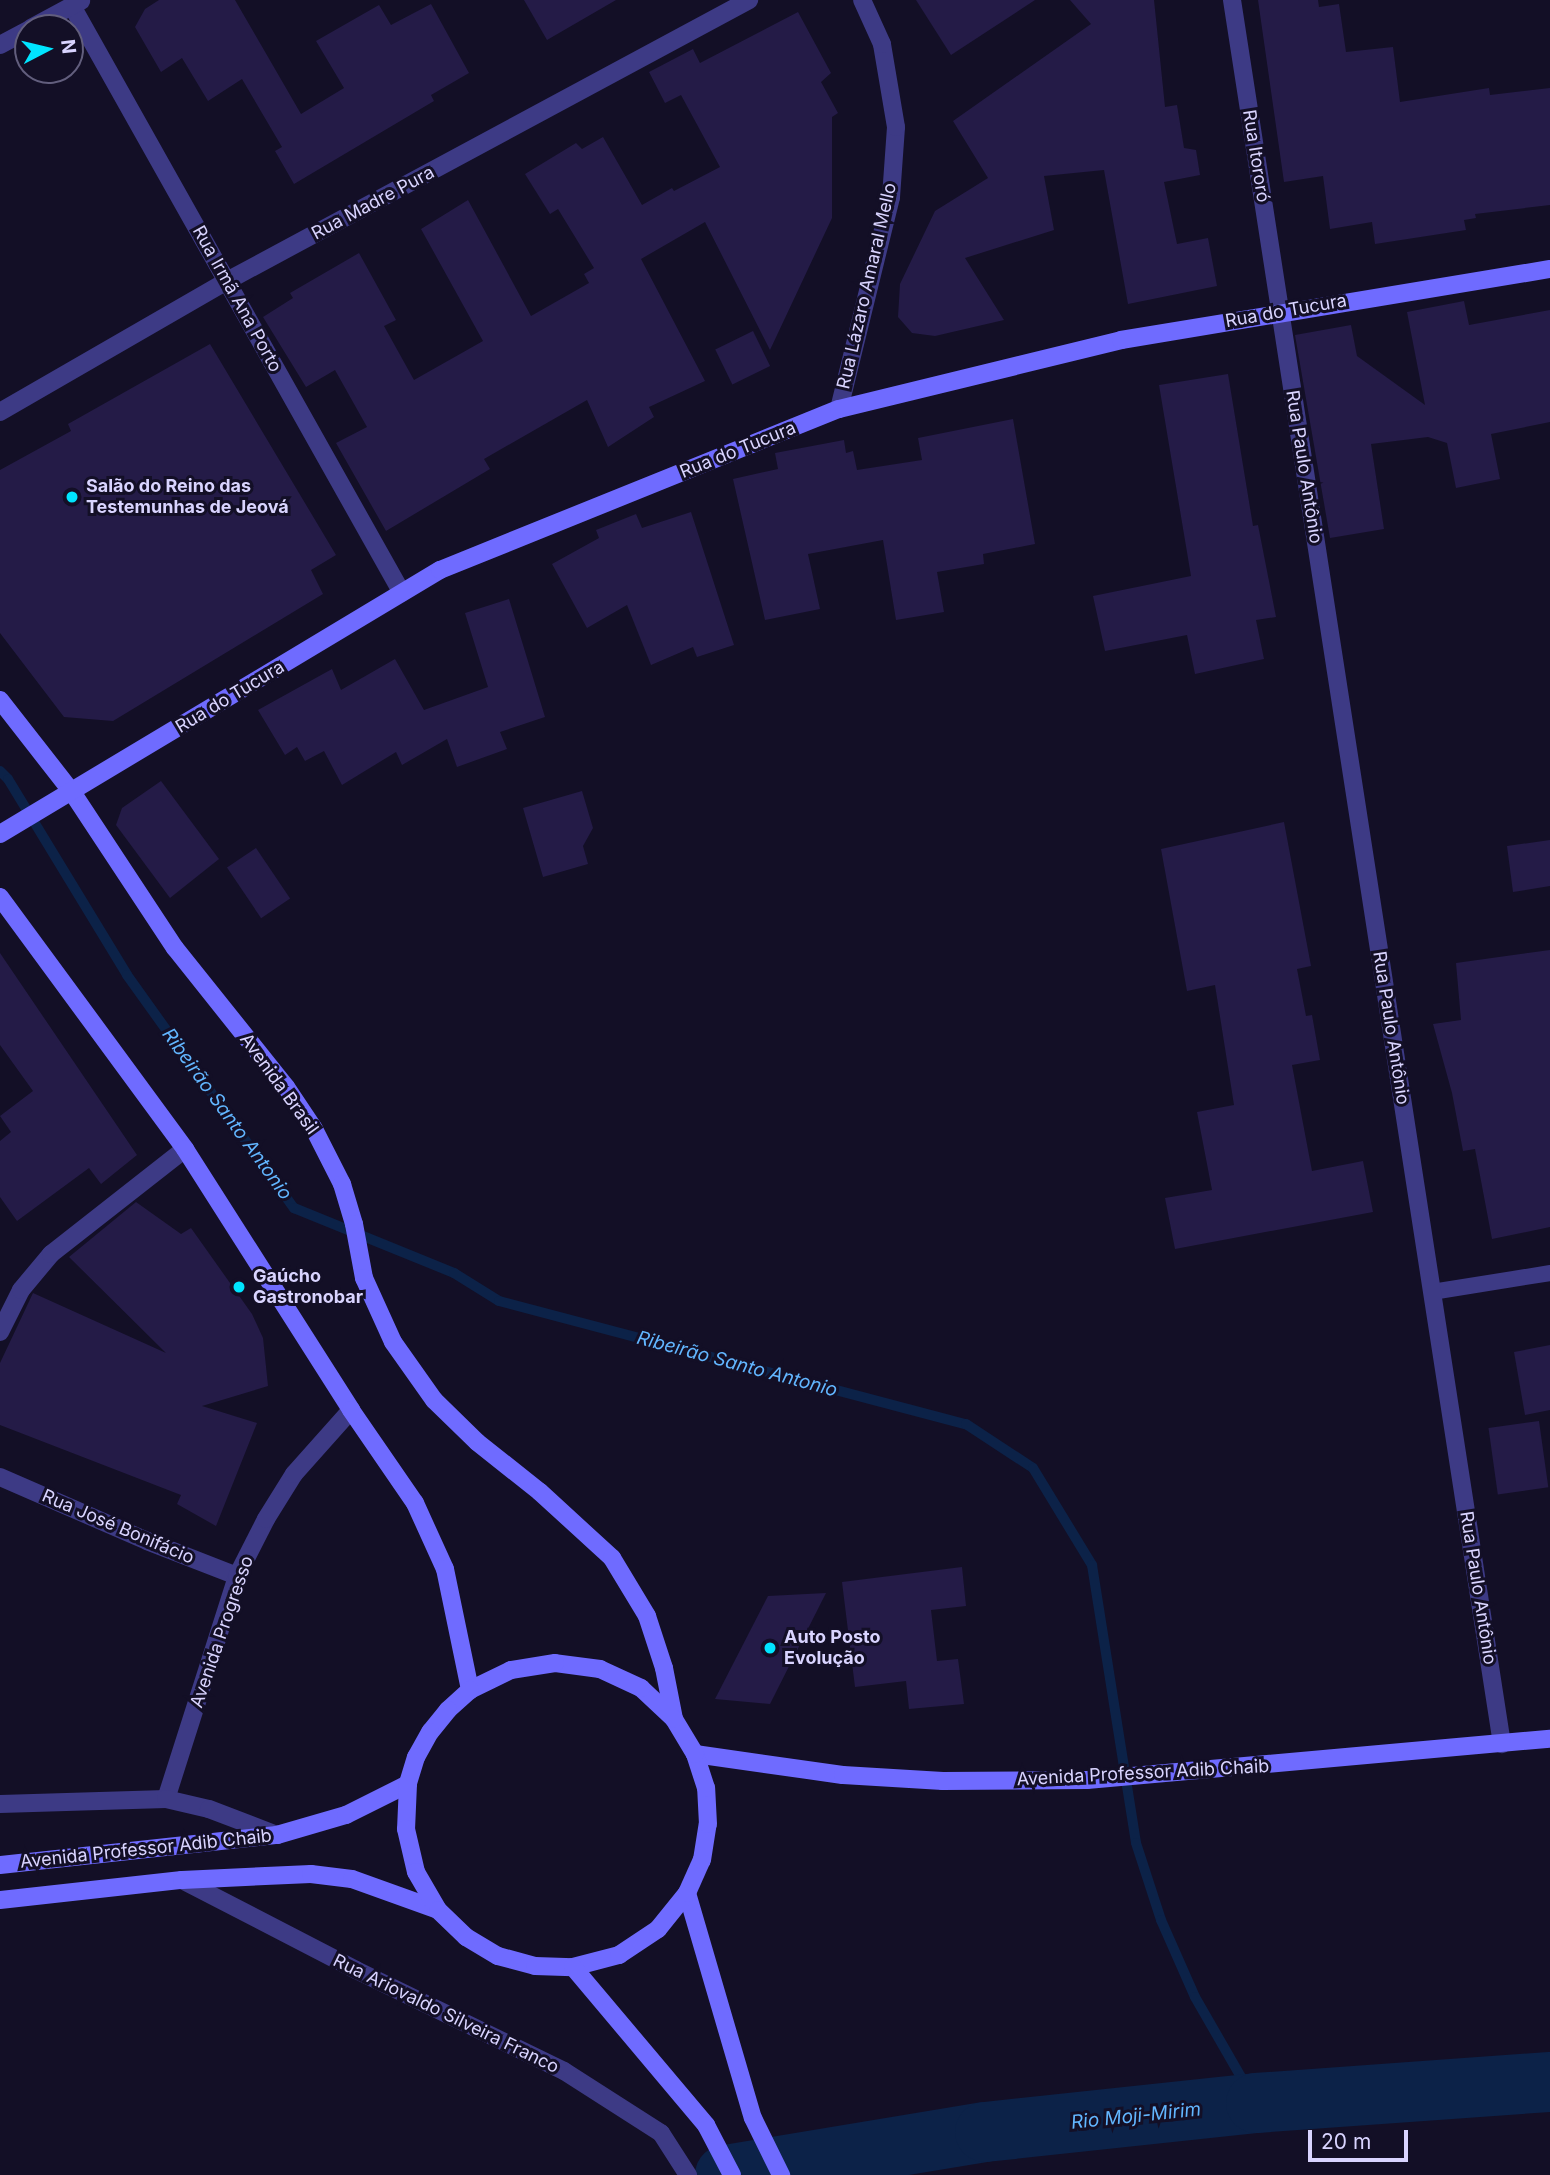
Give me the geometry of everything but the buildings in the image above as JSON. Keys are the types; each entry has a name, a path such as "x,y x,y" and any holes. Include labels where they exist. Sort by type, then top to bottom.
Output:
{"main road":[{"name":"Rua do Tucura","path":"0,834 440,570 839,409 1121,340 1550,269"},
{"name":"Avenida Brasil","path":"0,700 72,792 174,948 286,1087 314,1129 342,1184 354,1224 364,1278 393,1342 434,1400 477,1442 540,1492 612,1558 647,1616 664,1668 674,1719"},
{"path":"0,897 185,1149 351,1409 415,1503 445,1569 470,1690"},
{"path":"555,1663 600,1669 641,1689 674,1719 695,1754 706,1788 708,1824 702,1860 687,1892 658,1929 619,1955 573,1967 535,1966 498,1956 466,1937 438,1910 416,1872 408,1840 408,1784 416,1757 430,1732 448,1710 470,1690 511,1670 555,1663"},
{"name":"Avenida Professor Adib Chaib","path":"695,1754 856,1776 943,1781 1087,1780 1183,1774 1550,1739"},
{"name":"Avenida Professor Adib Chaib","path":"0,1865 277,1835 346,1815 408,1784"},
{"name":"Avenida Professor Adib Chaib","path":"0,1900 182,1880 311,1874 352,1879 438,1910"},
{"path":"687,1892 753,2118 780,2175"},
{"path":"573,1967 706,2125 732,2175"}],"street":[{"name":"Rua Madre Pura","path":"0,412 228,281 749,0"},
{"name":"Rua Lázaro Amaral Mello","path":"839,409 891,197 896,127 882,44 862,0"},
{"name":"Rua Itororó","path":"1232,0 1280,312"},
{"name":"Rua Irmã Ana Porto","path":"77,3 402,593"},
{"path":"57,14 77,3"},
{"name":"Rua Paulo Antônio","path":"1280,312 1502,1744"},
{"path":"0,1332 21,1290 51,1254 185,1149"},
{"name":"Avenida Progresso","path":"166,1799 237,1576 265,1519 294,1474 351,1409"},
{"name":"Rua José Bonifácio","path":"0,1478 237,1576"},
{"path":"0,1804 166,1799 209,1809 277,1835"},
{"name":"Rua Ariovaldo Silveira Franco","path":"182,1880 356,1970 564,2071 661,2133 688,2175"}],"lane":[{"path":"1432,1292 1550,1273"}],"waterway":[{"name":"Ribeirão Santo Antonio","path":"0,771 8,779 127,975 294,1208 454,1273 499,1301 966,1424 1033,1468 1092,1565 1136,1843 1161,1920 1195,1997 1256,2103"},
{"name":"Rio Moji-Mirim","path":"725,2175 985,2132 1256,2103 1550,2082"}],"place":[{"name":"Salão do Reino das Testemunhas de Jeová","path":"72,497"},
{"name":"Gaúcho Gastronobar","path":"239,1287"},
{"name":"Auto Posto Evolução","path":"770,1648"}]}
